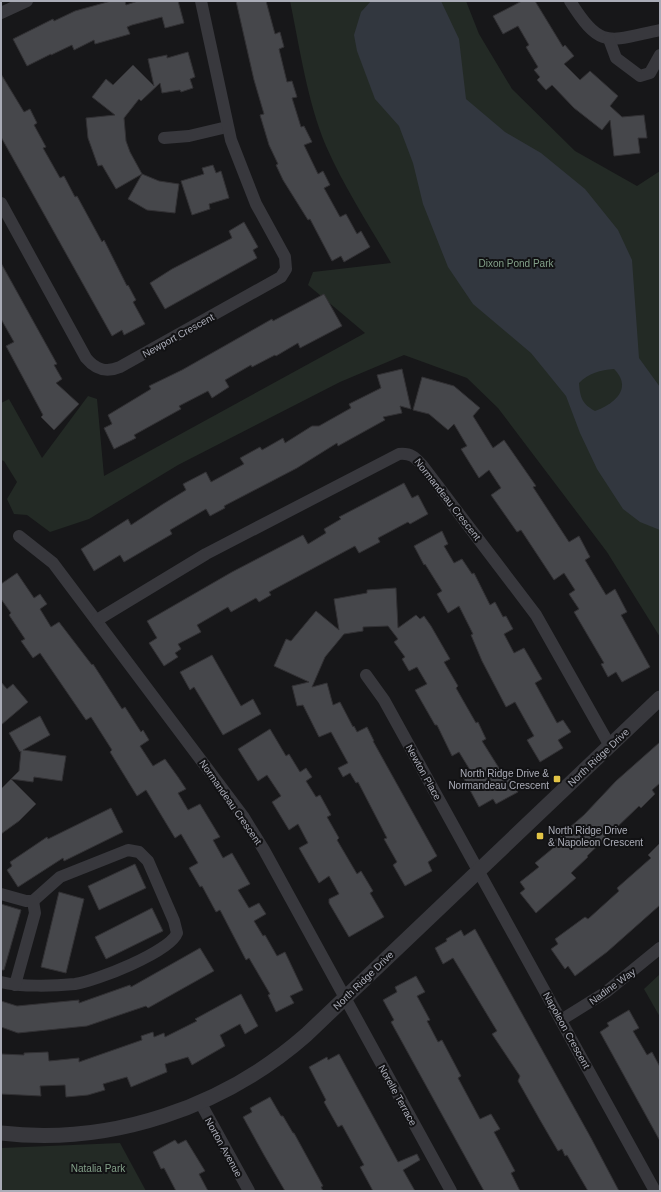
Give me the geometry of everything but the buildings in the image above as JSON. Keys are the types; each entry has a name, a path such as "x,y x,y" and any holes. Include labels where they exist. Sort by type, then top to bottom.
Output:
{"street":[{"name":"Newport Crescent","path":"1,203 86,358 93,366 101,370 114,370 273,283 281,277 286,269 285,257 245,179 227,127 201,1"},
{"path":"570,1 591,30 599,36 609,39 660,30"},
{"path":"1,13 22,2"},
{"path":"609,39 616,58 640,76 650,72 660,55"},
{"path":"164,138 189,136 227,127"},
{"name":"Normandeau Crescent","path":"96,620 206,554 399,454 408,453 415,456 536,615 610,746"},
{"name":"Normandeau Crescent","path":"19,536 53,563 243,816 264,850 345,998"},
{"name":"Newton Place","path":"366,675 384,700 479,870"},
{"name":"North Ridge Drive","path":"1,1133 50,1135 98,1131 147,1121 200,1102 242,1081 271,1063 296,1043 345,998 660,698"},
{"path":"1,894 26,901 32,901 60,877 122,852 135,850 145,856 148,861 174,921 177,933 171,942 134,964 81,982 15,985 1,982"},
{"name":"Napoleon Crescent","path":"479,870 655,1191"},
{"path":"15,985 35,913 32,901"},
{"name":"Nadine Way","path":"561,1020 601,996 660,948"},
{"name":"Norelle Terrace","path":"345,998 451,1191"},
{"name":"Norton Avenue","path":"200,1102 249,1191"}],"green space":[{"name":"Dixon Pond Park","path":"290,1 466,1 479,34 512,89 575,151 637,186 660,171 660,637 607,552 498,408 467,378 404,355 340,382 178,465 89,519 50,532 27,515 14,514 7,499 17,482 4,461 1,460 1,403 9,399 42,458 88,396 97,399 104,476 365,333 308,285 313,272 391,263 349,191 333,161 319,129 309,93"},
{"path":"660,974 660,1017 644,989"},
{"name":"Natalia Park","path":"120,1143 146,1191 1,1191 1,1148"}],"shaded area":[{"path":"371,1 441,1 459,39 466,99 505,132 541,153 585,189 618,230 632,260 639,358 660,387 660,530 640,522 623,509 597,469 580,433 566,396 531,353 473,304 448,267 423,204 413,163 399,126 375,99 357,51 354,35 361,12","holes":["609,369 614,369 622,383 622,389 615,400 595,411 584,403 582,400 579,383 599,371"]}],"place":[{"name":"North Ridge Drive & Normandeau Crescent","path":"557,779"},
{"name":"North Ridge Drive & Napoleon Crescent","path":"540,836"}]}
